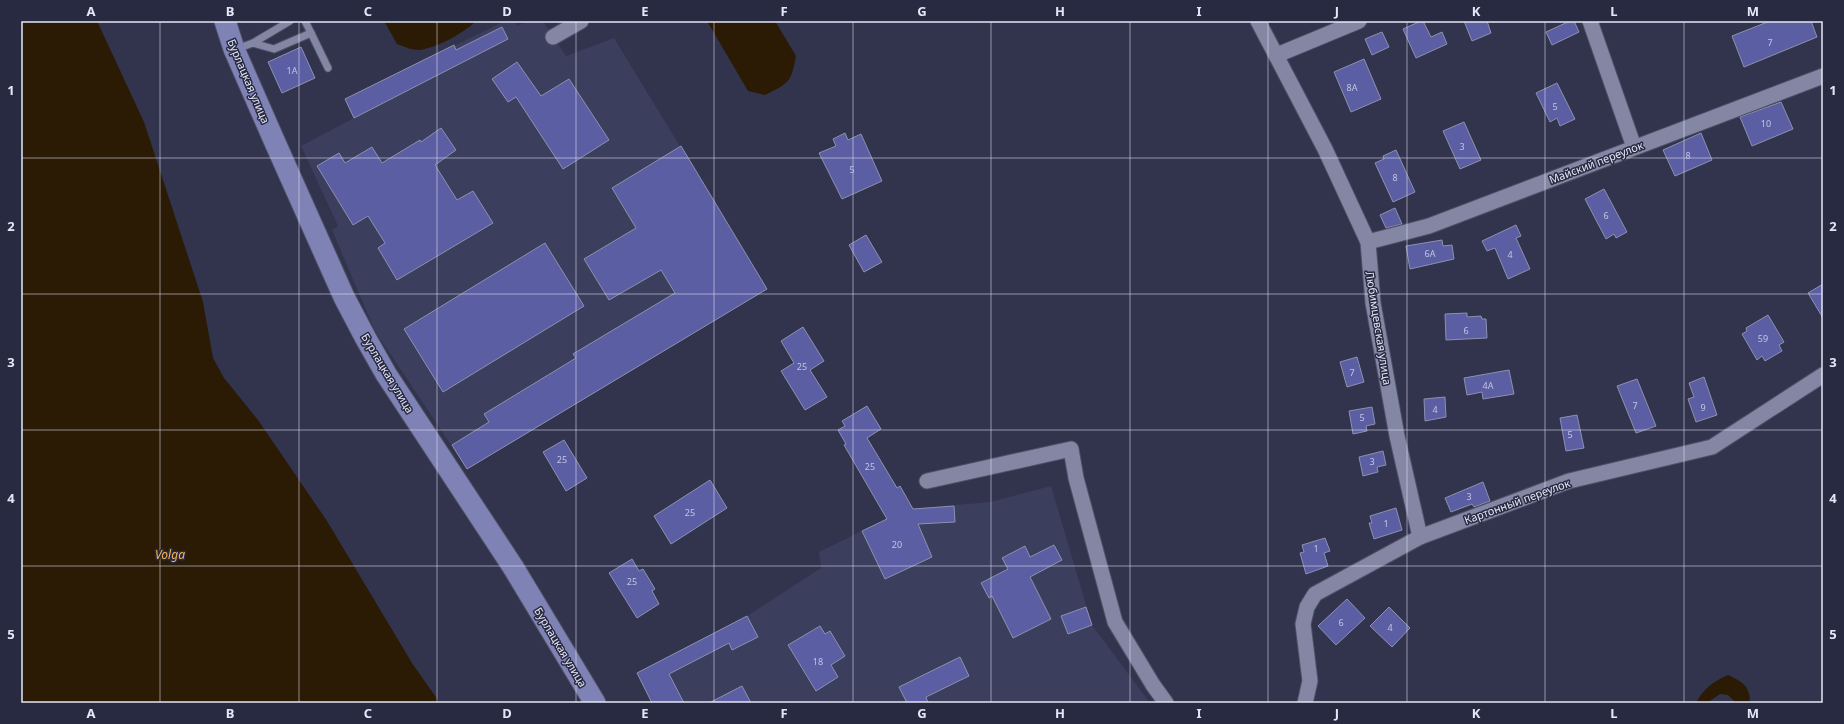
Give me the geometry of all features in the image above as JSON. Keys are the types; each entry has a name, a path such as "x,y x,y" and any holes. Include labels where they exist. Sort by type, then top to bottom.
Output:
{"main road":[{"name":"Бурлацкая улица","path":"225,21 243,46 344,297 365,337 386,374 513,567 595,703"}],"street":[{"path":"553,37 581,21"},
{"name":"Любимцевская улица","path":"1258,21 1325,149 1368,242 1373,303 1395,428 1420,537"},
{"path":"1277,55 1359,21"},
{"path":"1590,21 1634,147"},
{"name":"Майский переулок","path":"1368,242 1430,226 1823,76"},
{"name":"Картонный переулок","path":"1305,703 1310,681 1303,624 1307,606 1315,594 1420,537 1569,481 1712,447 1823,375"},
{"path":"927,481 1071,449 1076,478 1115,622 1153,686 1166,703"}],"lane":[{"path":"243,46 290,21"},
{"path":"305,21 328,68"},
{"path":"243,46 274,49 311,33"}],"shaded area":[{"path":"505,21 515,21 517,26 529,21 543,21 566,56 614,38 767,289 467,469 375,331 332,230 338,226 301,146 354,118 345,99"},
{"path":"1051,486 1092,625 1150,703 652,703 637,673 747,616 821,568 819,552 896,514 909,509 990,502"}],"water":[{"name":"Volga","path":"21,21 97,21 144,122 203,302 213,358 224,378 258,420 327,521 412,663 440,703 21,703"},
{"path":"384,21 476,21 471,26 441,44 418,50 410,49 397,44"},
{"path":"707,21 775,21 796,56 788,81 784,85 765,95 748,91"},
{"path":"1728,675 1745,685 1749,692 1750,703 1736,703 1728,695 1720,694 1707,703 1696,703 1709,686"}],"building":[{"path":"1423,21 1431,37 1442,32 1447,44 1416,58 1403,29"},
{"path":"1464,21 1487,21 1491,33 1472,41"},
{"path":"1570,21 1574,21 1579,32 1552,45 1546,32"},
{"path":"1770,21 1811,21 1817,37 1744,67 1732,36"},
{"path":"502,27 508,39 354,118 345,99 454,45 456,50"},
{"path":"1382,32 1389,47 1372,55 1365,39"},
{"path":"301,47 315,78 282,93 268,62"},
{"path":"1364,59 1381,99 1351,112 1334,72"},
{"path":"517,62 541,96 569,79 609,140 563,169 516,97 508,102 492,79"},
{"path":"1557,83 1575,119 1560,126 1557,118 1550,122 1536,93"},
{"path":"1781,102 1793,129 1752,146 1740,117"},
{"path":"1464,122 1481,160 1460,169 1443,131"},
{"path":"441,128 456,150 435,165 457,200 473,191 493,223 397,280 378,248 385,243 368,216 353,225 317,166 339,153 345,163 372,147 382,163 420,140 421,142"},
{"path":"845,133 848,140 861,134 882,181 842,199 819,153 836,146 833,139"},
{"path":"1701,133 1712,160 1675,176 1663,150"},
{"path":"681,146 767,289 467,469 452,445 489,422 484,414 576,358 573,354 675,293 661,270 609,300 584,259 636,228 612,188"},
{"path":"1396,150 1415,192 1393,202 1375,163 1384,159 1383,156"},
{"path":"1604,189 1627,232 1616,238 1614,234 1606,239 1585,199"},
{"path":"1395,208 1402,224 1386,228 1380,215"},
{"path":"1516,225 1521,236 1516,238 1530,269 1508,279 1495,248 1487,251 1482,241"},
{"path":"866,235 882,262 864,272 849,245"},
{"path":"1442,240 1443,246 1452,245 1454,259 1410,269 1406,246"},
{"path":"545,243 584,306 443,392 404,329"},
{"path":"1823,284 1823,318 1808,293"},
{"path":"1467,313 1467,317 1481,316 1482,319 1486,319 1487,338 1446,340 1445,314"},
{"path":"1768,315 1784,342 1779,345 1782,351 1765,361 1762,356 1757,360 1742,334 1747,331 1746,328"},
{"path":"803,327 824,361 810,370 827,397 805,410 781,371 794,363 781,341"},
{"path":"1357,357 1364,382 1347,387 1340,362"},
{"path":"1509,370 1514,394 1483,399 1482,392 1467,395 1464,378"},
{"path":"1704,377 1717,415 1696,422 1688,399 1694,397 1689,383"},
{"path":"1637,379 1656,426 1636,433 1617,386"},
{"path":"1445,397 1446,417 1425,421 1424,399"},
{"path":"867,406 881,429 867,438 897,488 900,486 913,509 954,506 955,522 918,524 932,557 885,579 862,531 887,519 844,445 846,444 838,430 845,426 842,421"},
{"path":"1372,407 1375,424 1366,426 1367,431 1353,434 1349,411"},
{"path":"1577,415 1584,448 1566,451 1560,418"},
{"path":"564,440 587,478 566,491 543,452"},
{"path":"1383,451 1386,465 1377,467 1378,472 1363,476 1359,457"},
{"path":"710,480 727,508 671,544 654,516"},
{"path":"1483,482 1490,501 1474,507 1472,504 1451,512 1445,498"},
{"path":"1396,508 1402,530 1374,539 1369,523 1372,523 1370,516"},
{"path":"1325,538 1330,551 1324,553 1328,566 1306,574 1300,553 1304,552 1302,545"},
{"path":"1054,545 1062,560 1030,577 1051,619 1013,638 992,596 989,598 981,583 1008,569 1002,558 1025,546 1030,557"},
{"path":"632,559 639,571 643,569 655,589 652,591 659,604 637,618 609,573"},
{"path":"1347,599 1365,618 1336,645 1318,626"},
{"path":"1086,607 1092,625 1068,634 1061,616"},
{"path":"1389,607 1410,628 1392,647 1370,626"},
{"path":"747,616 758,637 732,650 729,643 669,674 684,703 652,703 637,673"},
{"path":"820,626 825,634 830,631 845,656 831,665 838,677 816,691 788,645"},
{"path":"960,657 969,676 926,697 928,703 907,703 899,687"},
{"path":"742,686 751,703 709,703"}]}
